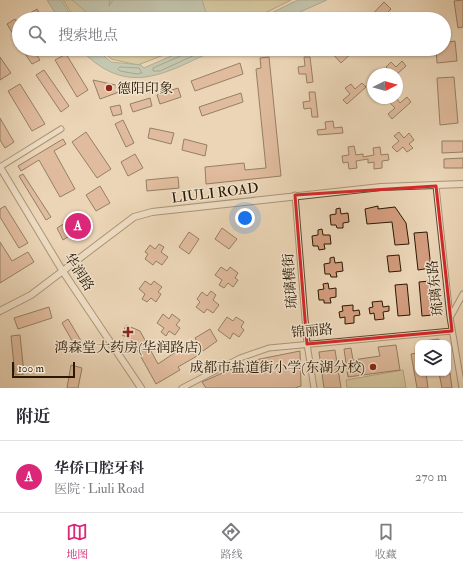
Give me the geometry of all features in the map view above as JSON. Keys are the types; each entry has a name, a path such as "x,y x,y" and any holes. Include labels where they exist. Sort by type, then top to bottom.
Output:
{"street":[{"path":"0,167 61,129"},
{"name":"华润路","path":"0,167 62,270 141,388"},
{"name":"LIULI ROAD","path":"0,311 31,295 62,270 134,218 152,212 295,195 382,187 463,184"},
{"name":"琉璃东路","path":"436,186 450,317 462,388"},
{"name":"琉璃横街","path":"295,195 307,344 314,388"},
{"path":"450,317 463,294"},
{"name":"锦丽路","path":"182,388 240,358 260,350 452,330"}],"highlighted area":[{"path":"436,186 452,331 307,344 295,195"}],"shaded area":[{"path":"63,0 291,0 267,12 71,12"},
{"path":"108,56 161,56 138,65 111,59"},
{"path":"403,370 406,388 347,388 346,380"}],"water":[{"path":"47,0 61,0 69,12 55,12"},
{"path":"72,0 110,0 109,6 113,0 202,0 206,12 86,12"},
{"path":"298,0 327,0 300,12 273,12"},
{"path":"88,56 104,56 111,62 141,65 144,68 171,56 202,56 163,73 147,77 131,77 114,73 98,64"}],"building":[{"path":"463,0 463,27 458,28 454,1"},
{"path":"384,2 391,9 388,12 375,12"},
{"path":"37,9 39,12 32,12"},
{"path":"12,21 12,32 7,24"},
{"path":"455,41 457,61 437,63 436,56 451,56 451,42"},
{"path":"27,56 37,56 40,60 32,64"},
{"path":"62,56 67,56 88,90 77,97 55,60"},
{"path":"335,56 348,56 341,63"},
{"path":"0,57 11,73 0,80"},
{"path":"269,57 281,176 206,184 205,167 244,163 245,170 266,168 256,69 261,68 260,58"},
{"path":"304,57 310,57 313,82 307,83 306,74 299,74 298,67 305,66"},
{"path":"402,61 406,66 403,69 386,67 391,62 396,67"},
{"path":"240,63 243,74 195,91 191,81"},
{"path":"44,70 69,106 61,112 36,75"},
{"path":"454,77 458,123 440,125 437,78"},
{"name":"德阳印象","path":"93,80 120,86 122,91 100,99"},
{"path":"362,83 366,87 347,104 343,100 350,94 345,88 351,84 355,89"},
{"path":"20,84 45,124 32,131 8,91"},
{"path":"178,88 181,97 160,104 157,95"},
{"path":"309,92 315,92 318,117 312,117 311,108 304,109 303,102 310,101"},
{"path":"241,93 243,102 202,116 199,107"},
{"path":"407,97 411,102 392,119 388,114 395,108 391,104 403,104 403,100"},
{"path":"150,98 152,106 133,112 130,104"},
{"path":"120,105 122,114 113,116 110,107"},
{"path":"0,118 14,142 5,148 0,140"},
{"path":"123,120 134,143 126,147 115,124"},
{"path":"333,121 334,128 342,127 343,133 318,135 317,130 326,129 325,122"},
{"path":"150,128 174,133 171,144 148,138"},
{"path":"86,132 111,169 97,178 72,142"},
{"path":"399,132 404,138 409,133 414,140 409,144 413,148 407,152 403,147 397,152 392,147 399,141 394,136"},
{"path":"63,139 66,144 54,151 75,189 60,197 39,160 21,171 18,166"},
{"path":"184,139 207,145 205,156 182,150"},
{"path":"442,141 463,141 463,152 442,153"},
{"path":"354,146 356,155 363,154 363,157 374,155 373,148 380,147 381,155 388,154 389,160 382,161 382,168 374,169 374,162 368,163 368,159 356,161 357,168 349,169 348,162 343,163 342,156 349,155 348,147"},
{"path":"135,154 143,168 128,176 121,162"},
{"path":"463,158 463,168 444,168 444,159"},
{"path":"23,174 51,217 46,220 19,176"},
{"path":"178,177 179,188 147,191 146,180"},
{"path":"100,186 110,203 96,211 86,195"},
{"path":"5,206 28,243 19,248 0,217 0,209"},
{"path":"378,206 378,209 395,207 406,223 409,244 395,245 392,222 367,224 365,209"},
{"path":"340,208 341,214 348,213 349,222 343,223 343,228 337,228 336,225 331,225 330,215 336,214 336,209"},
{"path":"80,214 86,225 63,240 57,228"},
{"path":"222,228 237,239 229,249 215,239"},
{"path":"322,229 323,235 330,235 331,244 324,244 325,249 319,250 318,246 313,246 312,236 318,235 318,230"},
{"path":"189,232 199,239 189,254 179,247"},
{"path":"427,232 431,268 418,270 414,233"},
{"path":"0,242 12,261 28,252 34,262 0,283"},
{"path":"159,244 164,247 161,252 168,257 162,265 156,261 153,265 145,259 148,254 145,252 150,245 155,249"},
{"path":"399,255 401,271 389,272 387,256"},
{"path":"334,257 335,263 342,262 343,271 336,272 337,277 331,277 330,274 325,274 324,264 330,263 330,258"},
{"path":"221,267 227,271 230,267 238,273 235,278 238,280 233,287 228,283 224,288 219,285 222,280 215,275"},
{"path":"145,281 151,285 154,281 162,287 158,292 161,294 156,302 151,298 147,302 142,299 145,294 139,289"},
{"path":"430,281 433,315 422,316 419,282"},
{"path":"328,283 329,289 336,288 336,297 330,298 331,303 324,303 324,300 319,300 318,290 324,289 323,284"},
{"path":"407,284 410,315 398,316 395,285"},
{"path":"211,291 216,295 213,300 219,305 213,313 207,309 204,313 196,307 200,302 197,299 202,292 207,296"},
{"path":"382,301 383,307 389,306 389,311 383,312 384,319 375,320 374,313 370,314 369,308 373,307 372,302"},
{"path":"353,305 353,311 359,310 360,315 354,316 354,323 345,324 345,317 340,318 339,312 343,311 342,306"},
{"path":"49,307 52,318 18,329 14,318"},
{"path":"163,314 169,319 172,314 180,320 176,325 180,328 175,335 169,331 166,336 161,332 164,328 157,323"},
{"path":"227,317 233,321 236,317 244,322 241,327 244,330 239,337 233,333 230,339 218,330"},
{"path":"68,319 86,349 79,353 62,323"},
{"path":"126,325 140,331 158,364 189,343 197,356 178,367 180,370 156,384 131,339 122,335"},
{"path":"210,329 217,341 203,351 195,338"},
{"path":"20,335 24,374 15,375 11,336"},
{"path":"396,345 400,370 348,377 344,349 351,348 353,360 380,356 378,347"},
{"path":"335,350 341,388 324,388 319,352"},
{"path":"300,351 301,386 295,388 206,388 202,382 250,361"},
{"path":"415,353 415,376 426,376 428,388 417,388 411,354"},
{"path":"71,365 82,368 78,388 67,388"},
{"path":"440,376 450,376 452,388 442,388"}],"place":[{"name":"德阳印象","path":"109,88"},
{"name":"华侨口腔牙科","path":"78,226"},
{"name":"鸿森堂大药房(华润路店)","path":"128,332"},
{"name":"成都市盐道街小学(东湖分校)","path":"373,367"}]}
